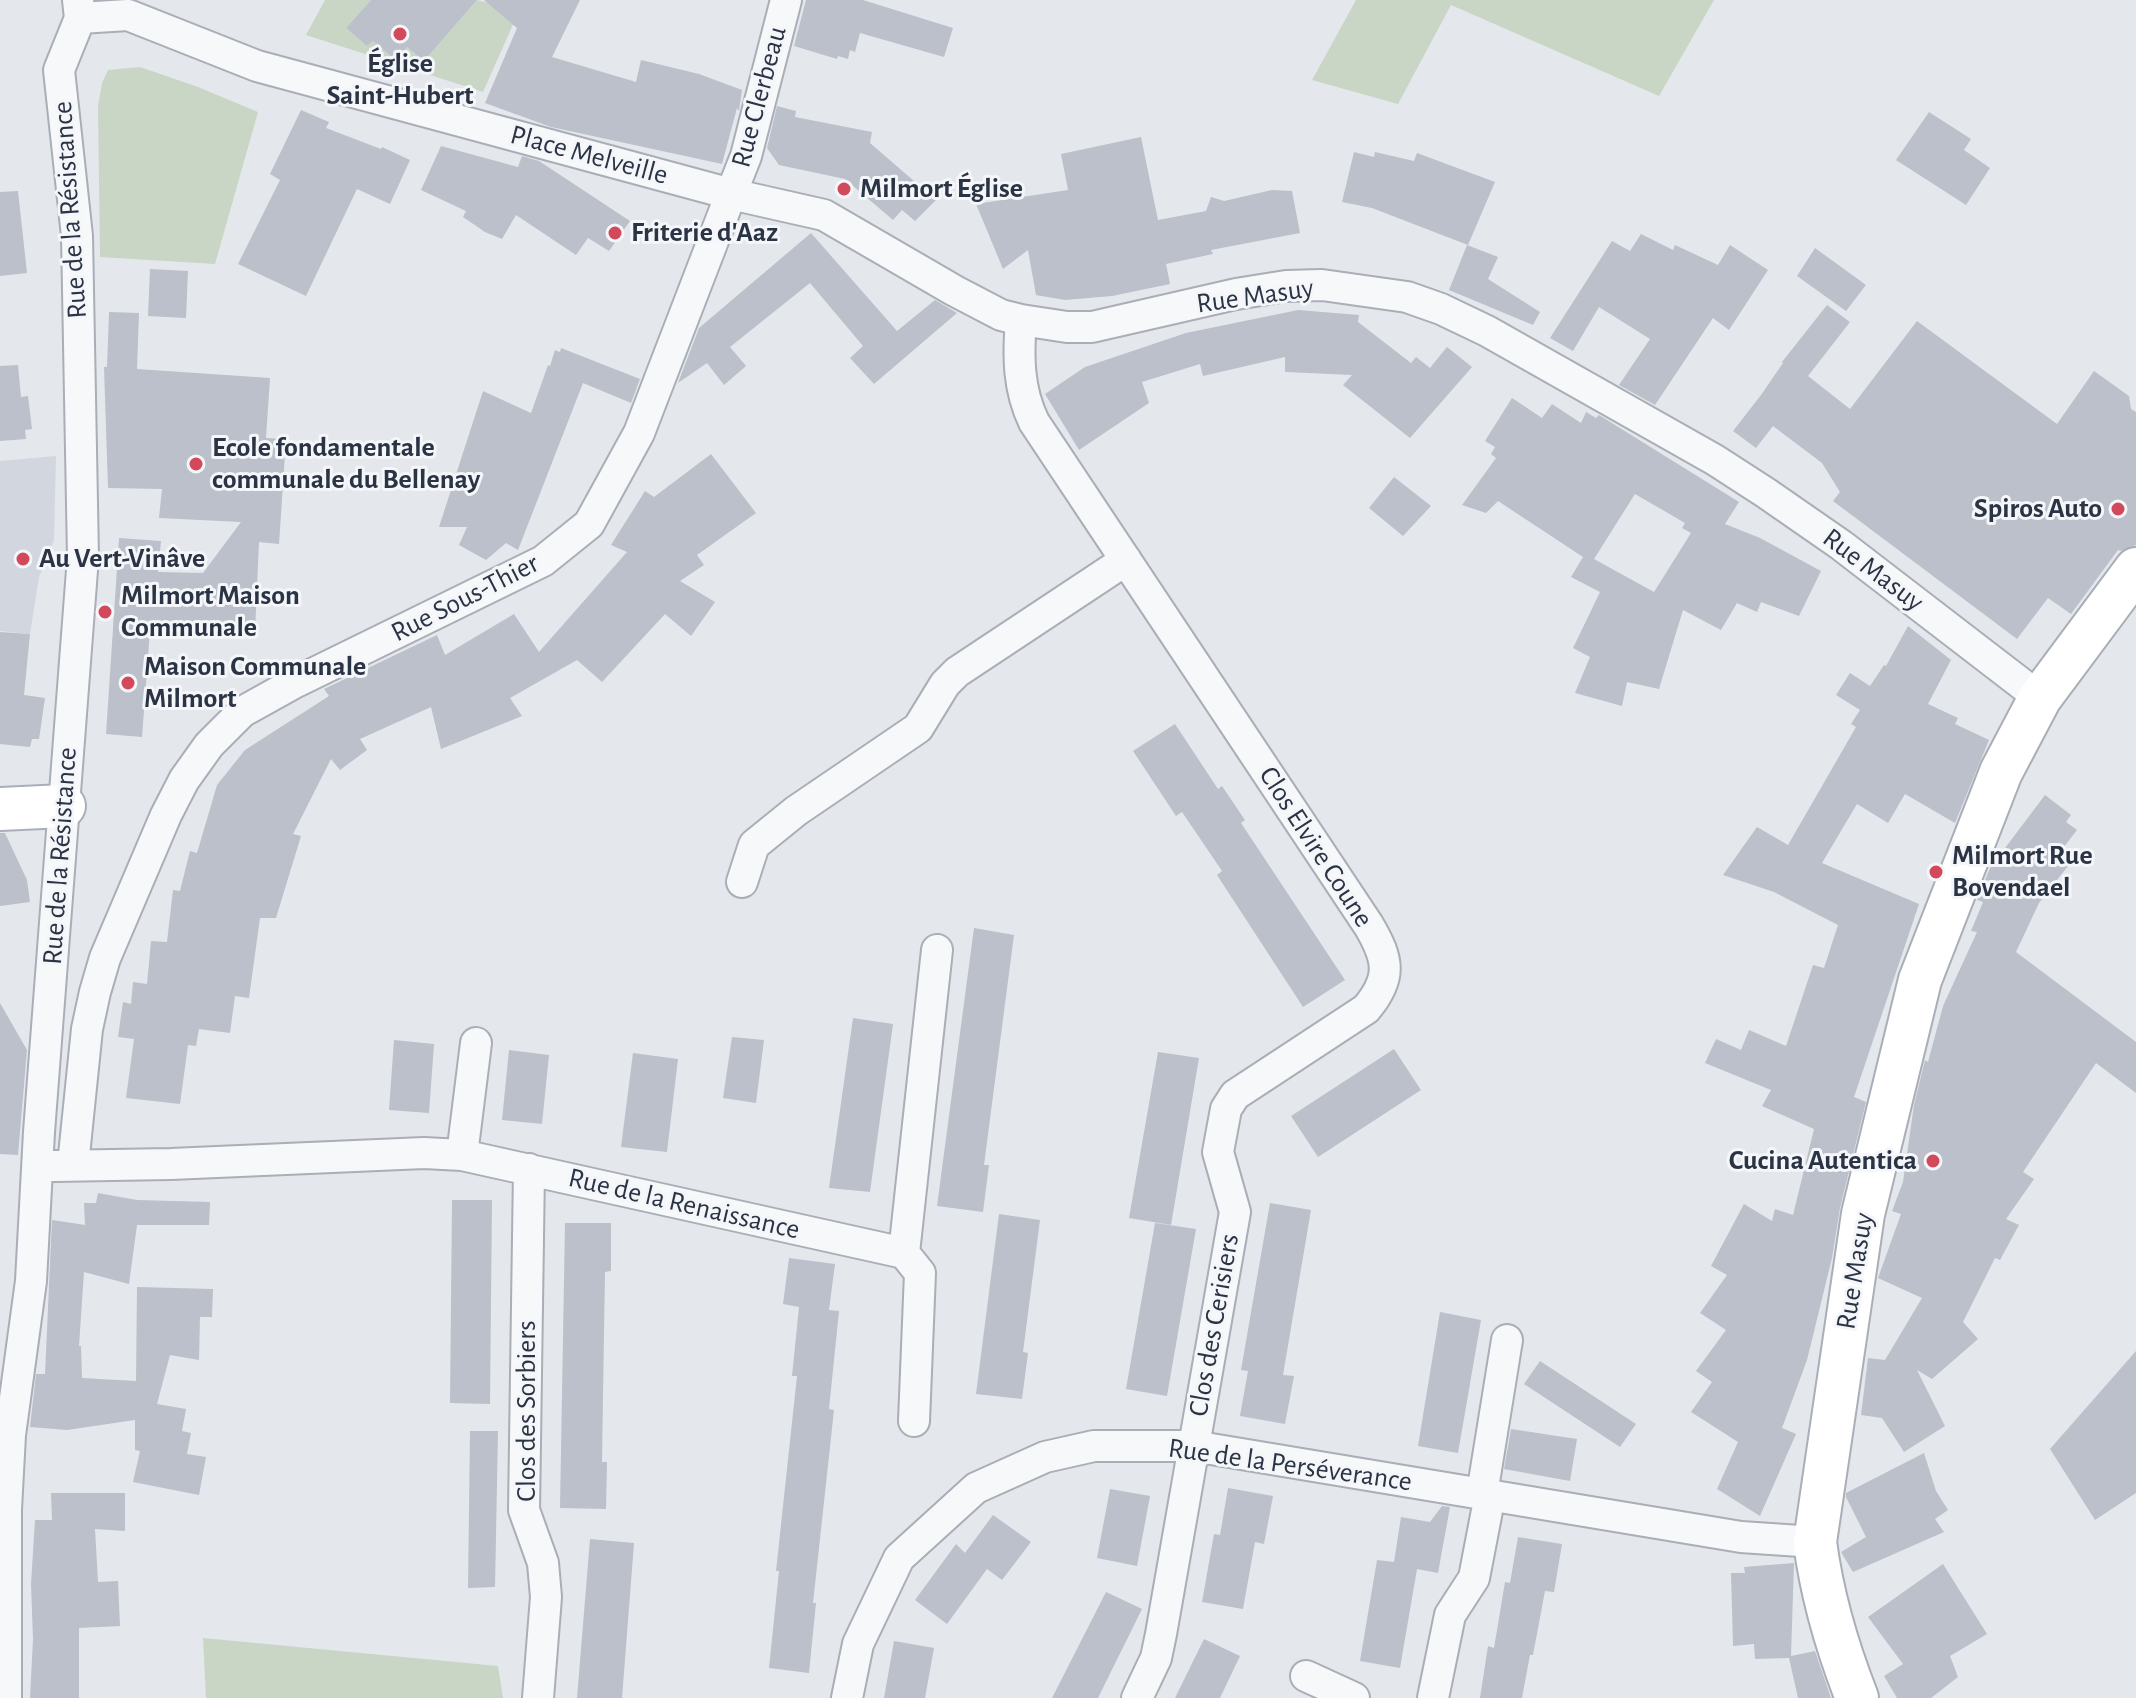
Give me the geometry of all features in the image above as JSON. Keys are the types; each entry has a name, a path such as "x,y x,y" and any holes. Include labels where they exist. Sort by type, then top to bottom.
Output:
{"street":[{"name":"Rue Clerbeau","path":"731,194 746,156 786,0"},
{"name":"Place Melveille","path":"79,9 128,15 257,66 731,194"},
{"name":"Rue de la Résistance","path":"6,1698 6,1509 10,1435 31,1281 36,1166 83,557 77,236 59,70 79,9"},
{"name":"Rue Masuy","path":"731,194 824,215 955,291 1001,315 1021,320 1067,327 1092,327 1236,294 1310,285 1363,289 1407,297 1441,309 1487,331 1702,453 1766,493 1854,554 2040,698 2001,772 1920,980 1863,1214 1815,1542 1829,1617 1857,1698"},
{"name":"Rue Sous-Thier","path":"73,1165 87,1029 95,992 105,958 184,780 209,745 242,712 296,682 543,561 589,524 639,433 731,194"},
{"name":"Clos Elvire Coune","path":"1021,320 1019,351 1025,402 1034,422 1369,926 1385,957 1385,974 1379,993 1366,1009 1235,1095"},
{"path":"742,882 754,845 796,811 918,728 945,684 957,672 1126,560"},
{"path":"2040,698 2136,569"},
{"path":"0,809 64,806"},
{"path":"914,1421 920,1273 904,1253 937,950"},
{"path":"462,1155 476,1043"},
{"name":"Clos des Cerisiers","path":"1137,1698 1156,1658 1235,1212 1218,1152 1226,1109 1235,1095"},
{"name":"Rue de la Renaissance","path":"36,1166 171,1164 424,1153 462,1155 904,1253"},
{"name":"Clos des Sorbiers","path":"529,1169 524,1510 543,1563 546,1597 538,1698"},
{"path":"1433,1698 1450,1615 1474,1578 1507,1340"},
{"name":"Rue de la Perséverance","path":"847,1698 858,1644 899,1558 976,1488 1045,1457 1094,1446 1193,1446 1741,1537 1815,1542"},
{"path":"1306,1676 1354,1698"}],"shaded area":[{"name":"Au Vert-Vinâve","path":"56,456 54,540 39,577 30,634 0,631 0,461"}],"green space":[{"path":"325,0 371,0 346,28 367,46 373,41 395,59 407,47 424,61 477,0 519,11 483,92 306,35"},
{"path":"1356,0 1714,0 1659,96 1451,5 1398,104 1312,80"},
{"path":"140,67 258,112 215,264 100,257 98,106 102,83 108,70"},
{"path":"203,1638 498,1666 503,1698 206,1698"}],"building":[{"name":"Église Saint-Hubert","path":"371,0 477,0 424,61 407,47 396,60 373,41 367,46 346,28"},
{"path":"484,0 580,0 552,57 636,82 641,60 699,74 742,90 739,111 737,108 722,164 551,127 485,103 517,28"},
{"path":"806,0 863,0 953,28 944,57 860,33 855,52 850,50 848,59 838,56 837,59 794,46"},
{"path":"777,106 796,111 795,117 872,132 870,143 936,200 915,221 902,210 893,220 845,179 779,165 767,148"},
{"path":"301,110 329,122 326,128 410,160 390,204 357,189 306,296 238,264 280,180 270,174"},
{"path":"1929,112 1971,139 1964,150 1990,168 1966,205 1896,160"},
{"path":"1141,137 1158,220 1206,211 1211,197 1224,201 1272,190 1292,191 1300,233 1211,250 1213,254 1166,264 1170,284 1112,296 1065,300 1036,295 1028,250 1003,269 976,204 1068,190 1061,154"},
{"path":"441,146 518,167 522,156 539,161 630,221 609,251 588,238 576,255 516,215 502,239 463,217 466,211 421,190"},
{"path":"1354,152 1374,157 1375,152 1414,161 1417,153 1495,182 1468,245 1372,208 1342,202"},
{"path":"18,191 27,273 0,276 0,192"},
{"path":"811,233 897,331 935,300 957,313 874,384 850,358 863,346 810,283 730,347 746,366 724,385 707,363 678,383 699,328"},
{"path":"1641,234 1673,250 1675,245 1718,265 1730,245 1768,270 1729,330 1713,318 1655,405 1619,385 1650,339 1599,307 1573,351 1550,338 1612,241 1630,251"},
{"path":"1467,245 1498,257 1488,279 1540,312 1533,325 1449,290"},
{"path":"1815,248 1866,285 1846,311 1797,276"},
{"path":"150,269 188,271 186,318 148,316"},
{"path":"1827,305 1850,322 1808,376 1850,409 1917,321 2057,424 2094,371 2129,396 2131,409 2136,412 2136,545 2118,550 2071,614 2048,598 2017,639 1833,501 1840,492 1822,463 1773,426 1756,448 1733,431"},
{"path":"1298,310 1359,315 1358,322 1411,363 1416,357 1430,368 1447,347 1472,367 1410,438 1343,385 1352,375 1285,372 1285,357 1203,376 1200,364 1142,382 1149,403 1079,450 1045,394 1085,367 1186,333"},
{"path":"109,312 139,313 137,369 270,378 266,438 286,439 279,544 259,542 255,632 172,627 172,632 150,630 142,737 106,734 119,538 161,541 158,572 203,573 241,522 159,518 162,489 108,488 104,367 107,367"},
{"path":"561,348 640,379 631,403 583,383 518,550 506,543 486,560 459,545 467,527 439,527 483,391 531,413 548,365 555,350 560,352"},
{"path":"18,365 21,397 28,396 32,429 25,430 26,439 0,441 0,366"},
{"path":"1512,398 1542,418 1552,404 1581,423 1586,412 1596,418 1599,415 1739,502 1725,524 1760,538 1821,571 1799,616 1761,602 1757,612 1737,603 1721,630 1683,610 1659,689 1627,682 1622,706 1575,693 1590,657 1573,648 1600,592 1571,577 1583,557 1498,501 1486,513 1462,505 1496,458 1491,454 1495,447 1485,441","holes":["1635,494 1685,523 1682,528 1691,533 1654,592 1594,559"]},
{"path":"711,454 756,513 697,555 704,565 680,581 715,602 691,636 665,614 602,682 577,660 510,698 522,716 441,749 431,707 360,739 367,750 340,770 331,759 293,834 301,836 276,918 260,918 249,998 235,996 230,1033 199,1029 196,1046 188,1045 180,1104 126,1098 134,1039 118,1037 123,1002 131,1004 133,982 147,984 151,941 167,942 173,890 180,891 190,851 197,853 217,785 245,750 329,696 324,689 437,635 445,655 514,614 539,652 627,552 611,545 645,491 654,497"},
{"path":"1394,477 1431,506 1403,536 1369,508"},
{"path":"1908,626 1951,660 1928,704 1958,718 1955,724 1989,740 1955,823 1905,794 1888,823 1857,804 1822,863 1919,904 1854,1097 1866,1102 1807,1360 1782,1428 1796,1434 1760,1516 1717,1489 1738,1442 1691,1412 1712,1382 1696,1371 1726,1330 1700,1313 1727,1275 1711,1266 1744,1204 1772,1221 1775,1209 1793,1215 1814,1129 1762,1106 1771,1090 1705,1063 1716,1039 1741,1050 1749,1030 1786,1046 1813,965 1824,968 1838,925 1774,892 1723,875 1757,827 1788,845 1856,727 1851,724 1860,710 1836,695 1850,673 1870,686 1886,666"},
{"path":"0,632 30,634 24,695 45,698 39,739 32,739 30,747 0,744"},
{"path":"1175,724 1218,789 1222,786 1245,820 1241,823 1345,980 1303,1007 1217,875 1222,871 1182,812 1176,816 1133,751"},
{"path":"2045,795 2071,815 2066,822 2077,830 2060,852 2066,856 2062,862 2068,866 2039,903 2016,952 2136,1042 2136,1093 2096,1063 2023,1172 2034,1179 2006,1219 2019,1225 2000,1260 1995,1258 1963,1322 1978,1339 1932,1379 1917,1370 1945,1426 1904,1452 1882,1418 1861,1415 1868,1358 1885,1360 1922,1298 1878,1278 1901,1214 1892,1211 1903,1182 1914,1105 1943,1006 1977,932 1971,931 1983,902 1977,900 1990,868"},
{"path":"0,833 5,833 27,880 30,902 0,906"},
{"path":"974,928 1014,935 984,1165 989,1165 983,1212 937,1206"},
{"path":"0,1003 27,1050 18,1155 0,1154"},
{"path":"853,1018 893,1024 870,1192 829,1188"},
{"path":"732,1037 764,1040 756,1103 723,1098"},
{"path":"394,1040 434,1044 429,1113 389,1110"},
{"path":"1394,1049 1421,1090 1318,1157 1291,1116"},
{"path":"509,1050 549,1055 542,1124 502,1120"},
{"path":"1158,1052 1199,1058 1171,1225 1129,1218"},
{"path":"633,1053 678,1059 667,1152 621,1147"},
{"path":"98,1193 137,1200 210,1202 209,1225 137,1225 129,1284 84,1272 79,1346 82,1378 136,1381 137,1287 213,1289 212,1317 200,1317 199,1360 170,1355 157,1404 186,1409 182,1431 191,1433 187,1454 206,1457 199,1495 133,1482 140,1451 135,1450 135,1420 67,1430 30,1427 36,1374 45,1374 52,1220 85,1225 84,1203 96,1203"},
{"path":"452,1200 492,1200 490,1404 450,1403"},
{"path":"1270,1203 1311,1210 1283,1375 1294,1376 1285,1424 1240,1416 1248,1371 1241,1370"},
{"path":"999,1214 1040,1220 1023,1352 1028,1353 1022,1399 976,1394"},
{"path":"565,1223 611,1223 611,1271 605,1272 602,1462 607,1462 606,1509 560,1508"},
{"path":"1155,1223 1196,1229 1167,1396 1126,1389"},
{"path":"789,1258 835,1264 829,1310 839,1311 829,1409 834,1410 813,1603 816,1603 809,1673 769,1668 797,1376 792,1376 799,1307 783,1304"},
{"path":"1440,1312 1481,1320 1458,1453 1418,1446"},
{"path":"2136,1351 2136,1493 2095,1520 2050,1449"},
{"path":"1540,1361 1636,1424 1620,1447 1524,1384"},
{"path":"1511,1429 1577,1439 1570,1481 1504,1469"},
{"path":"470,1431 498,1431 495,1587 468,1588"},
{"path":"1924,1453 1936,1491 1948,1510 1935,1519 1944,1532 1853,1572 1841,1552 1866,1537 1846,1493"},
{"path":"1228,1488 1273,1496 1264,1544 1255,1542 1243,1609 1202,1602 1214,1534 1220,1535"},
{"path":"1110,1489 1150,1496 1137,1566 1097,1558"},
{"path":"51,1493 125,1493 125,1531 95,1529 98,1582 118,1581 120,1626 79,1628 79,1698 30,1698 35,1520 52,1520"},
{"path":"1442,1506 1450,1507 1438,1573 1417,1569 1400,1668 1360,1661 1377,1560 1394,1562 1401,1517 1430,1522"},
{"path":"993,1515 1031,1542 1002,1580 987,1569 947,1624 915,1600 956,1544 965,1553"},
{"path":"1518,1537 1562,1544 1554,1592 1545,1591 1522,1698 1480,1698 1488,1646 1494,1648 1505,1582 1510,1583"},
{"path":"590,1539 634,1543 622,1698 577,1698"},
{"path":"1794,1563 1791,1656 1815,1651 1831,1698 1798,1698 1789,1658 1755,1659 1754,1644 1733,1646 1731,1573 1745,1573 1744,1567"},
{"path":"1943,1564 1987,1634 1950,1656 1958,1677 1931,1698 1897,1698 1884,1676 1903,1664 1868,1617"},
{"path":"1106,1592 1142,1609 1098,1698 1052,1698"},
{"path":"1204,1639 1240,1656 1220,1698 1175,1698"},
{"path":"894,1641 934,1648 925,1698 884,1698"}],"place":[{"name":"Église Saint-Hubert","path":"400,34"},
{"name":"Milmort Église","path":"844,189"},
{"name":"Friterie d'Aaz","path":"615,233"},
{"name":"Ecole fondamentale communale du Bellenay","path":"196,464"},
{"name":"Spiros Auto","path":"2118,509"},
{"name":"Au Vert-Vinâve","path":"23,559"},
{"name":"Milmort Maison Communale","path":"105,612"},
{"name":"Maison Communale Milmort","path":"128,683"},
{"name":"Milmort Rue Bovendael","path":"1936,872"},
{"name":"Cucina Autentica","path":"1933,1161"}]}
